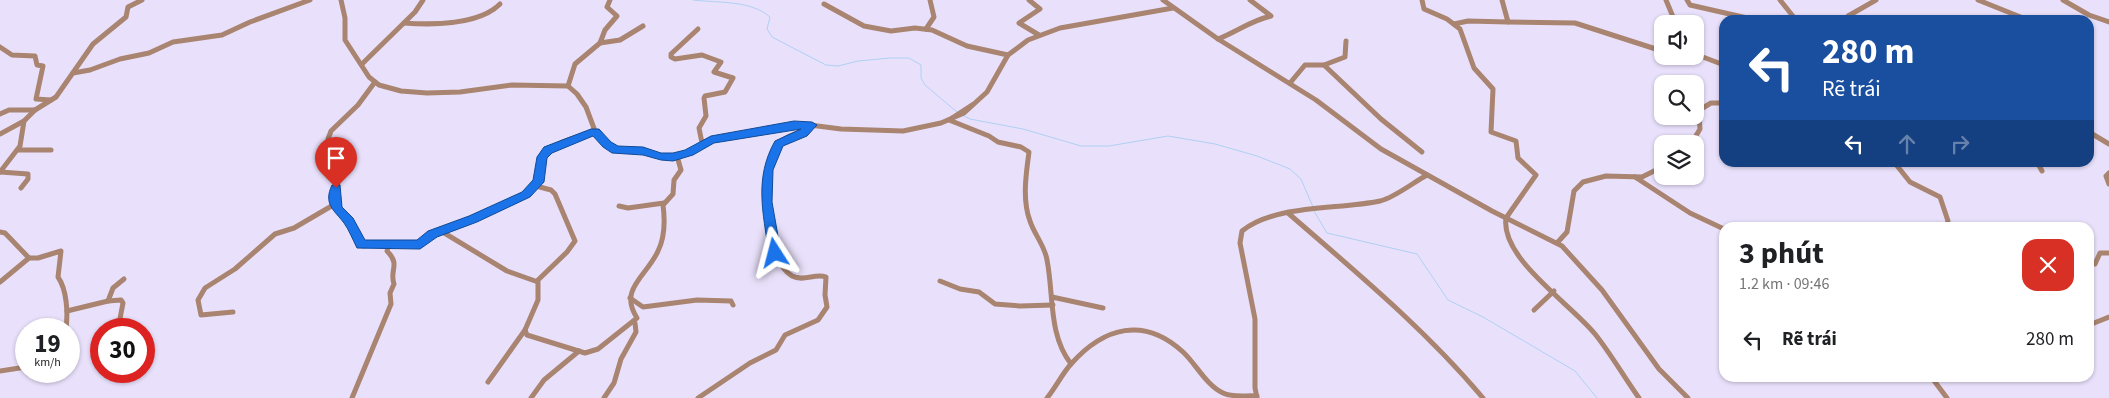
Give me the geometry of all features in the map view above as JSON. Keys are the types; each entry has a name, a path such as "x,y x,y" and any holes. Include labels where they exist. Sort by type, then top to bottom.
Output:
{"street":[{"path":"0,134 24,121 35,110 52,100 92,44 126,17 128,7 142,0"},
{"path":"73,72 90,70 124,58 149,53 173,42 222,35 250,22 310,0"},
{"path":"341,0 344,18 344,40 369,77 375,82 393,90 427,93 460,92 512,85 568,86 577,94 586,107 595,131 607,145 616,150 643,151 661,157 677,156 694,150 702,143 721,138 794,125 812,125 841,130 894,132 918,130 951,119 988,92 1008,55 1028,40 1071,26 1173,8"},
{"path":"362,64 417,10 423,0"},
{"path":"568,86 575,64 600,42 605,30 617,16 607,7 610,0"},
{"path":"926,29 934,17 930,0"},
{"path":"1030,0 1040,8 1018,23 1040,35"},
{"path":"1164,0 1218,39 1290,83 1381,149 1427,176 1557,243 1591,276 1655,364 1688,398"},
{"path":"1218,39 1233,33 1253,20 1270,16 1250,0"},
{"path":"1422,0 1424,9 1460,29 1474,69 1493,89 1491,132 1516,141 1518,158 1536,175 1506,218 1504,225 1518,258 1554,291 1595,334 1639,398"},
{"path":"1502,0 1508,22"},
{"path":"1666,0 1672,15"},
{"path":"1687,0 1690,5 1734,15"},
{"path":"1780,0 1792,15"},
{"path":"1850,15 1876,0"},
{"path":"1978,0 2016,15"},
{"path":"2062,0 2089,15"},
{"path":"404,23 429,26 446,24 487,14 500,4"},
{"path":"824,4 842,15 870,27 891,31 926,29 967,46 1008,55"},
{"path":"2094,17 2109,22"},
{"path":"1454,24 1468,21 1575,22 1654,49"},
{"path":"600,42 620,40 643,26"},
{"path":"698,29 671,54 671,57 675,59 704,55 721,62 714,72 733,78 725,92 706,96 703,99 706,116 699,128 702,143"},
{"path":"1290,83 1305,65 1324,65 1345,57 1346,41"},
{"path":"0,47 12,55 35,56 37,65 43,66 36,99 52,100"},
{"path":"1704,57 1719,62"},
{"path":"1324,65 1381,119 1422,152"},
{"path":"375,82 358,105 336,125 328,140 332,150 348,161 339,175 335,204 339,213 349,221 361,244 420,244 433,234 473,219 521,197 536,186 540,179 542,157 548,150 595,131"},
{"path":"1697,135 1700,129 1699,114 1701,109 1711,103 1719,102"},
{"path":"0,114 9,110 35,110"},
{"path":"951,119 998,142 1021,147 1029,152 1025,181 1028,220 1035,230 1047,258 1055,331 1065,356 1071,364"},
{"path":"0,172 18,150 22,140 24,121"},
{"path":"698,398 750,363 776,350 785,335 818,320 827,307 825,295 826,279 824,275 807,279 798,278 780,264 775,253 767,202 768,170 777,145 784,140 805,132 812,125"},
{"path":"2094,137 2109,144"},
{"path":"18,150 51,150"},
{"path":"604,398 613,386 620,359 634,335 637,318 630,307 630,294 659,250 665,222 662,208 664,203 673,194 674,180 681,170 677,156"},
{"path":"1898,167 1912,184 1936,192 1942,198 1948,222"},
{"path":"2040,167 2042,171"},
{"path":"0,172 28,174 28,179 21,188"},
{"path":"1557,243 1569,226 1572,197 1578,186 1592,178 1646,176 1654,172"},
{"path":"2109,173 2106,176 2109,184"},
{"path":"1047,398 1071,364 1091,346 1110,334 1138,328 1156,333 1175,344 1223,392 1257,397 1255,388 1255,319 1240,243 1242,230 1252,223 1288,213 1382,201 1427,176"},
{"path":"1634,177 1684,210 1719,228"},
{"path":"536,186 551,190 555,194 575,239 567,252 537,281"},
{"path":"619,206 632,208 664,203"},
{"path":"233,312 201,315 198,300 205,288 235,269 275,234 280,231 291,230 324,208 335,204"},
{"path":"1288,213 1400,311 1448,359 1483,398"},
{"path":"441,231 507,271 537,281"},
{"path":"0,232 5,233 29,258"},
{"path":"352,398 391,304 390,294 394,284 392,278 395,269 394,258 387,251 389,243"},
{"path":"0,282 17,270 29,258 38,258 61,251 58,276 62,284 67,318"},
{"path":"2095,264 2100,253 2109,253"},
{"path":"108,301 112,288 124,279"},
{"path":"488,382 525,330 536,305 540,290 537,281"},
{"path":"940,281 960,289 979,292 995,304 1020,306 1052,305"},
{"path":"1534,310 1554,291"},
{"path":"1052,297 1070,299 1103,308"},
{"path":"630,298 645,307 722,300 731,301 733,305"},
{"path":"67,311 116,300 123,303 120,318"},
{"path":"2094,323 2109,317"},
{"path":"525,330 529,336 585,353 598,349 635,323"},
{"path":"531,398 544,380 579,351"},
{"path":"0,371 15,369"},
{"path":"1935,382 1947,398"}],"waterway":[{"path":"693,0 744,5 762,12 770,17 767,29 772,37 826,65 838,66 858,61 909,58 921,65 921,78 925,85 957,112"},
{"path":"962,115 970,119 1023,129 1081,146 1109,146 1168,136 1215,144 1257,156 1290,169 1301,179 1313,207"},
{"path":"1314,211 1327,233 1417,254 1448,300 1483,317 1575,371 1597,398"}],"route":[{"path":"336,188 336,208 349,221 355,235 363,246 380,243 420,244 433,234 473,219 526,194 539,182 542,157 548,150 595,131 607,145 622,152 643,151 661,157 673,157 684,155 702,143 711,140 794,125 812,125 807,131 778,143 768,170 766,180 767,202 775,253"}]}
